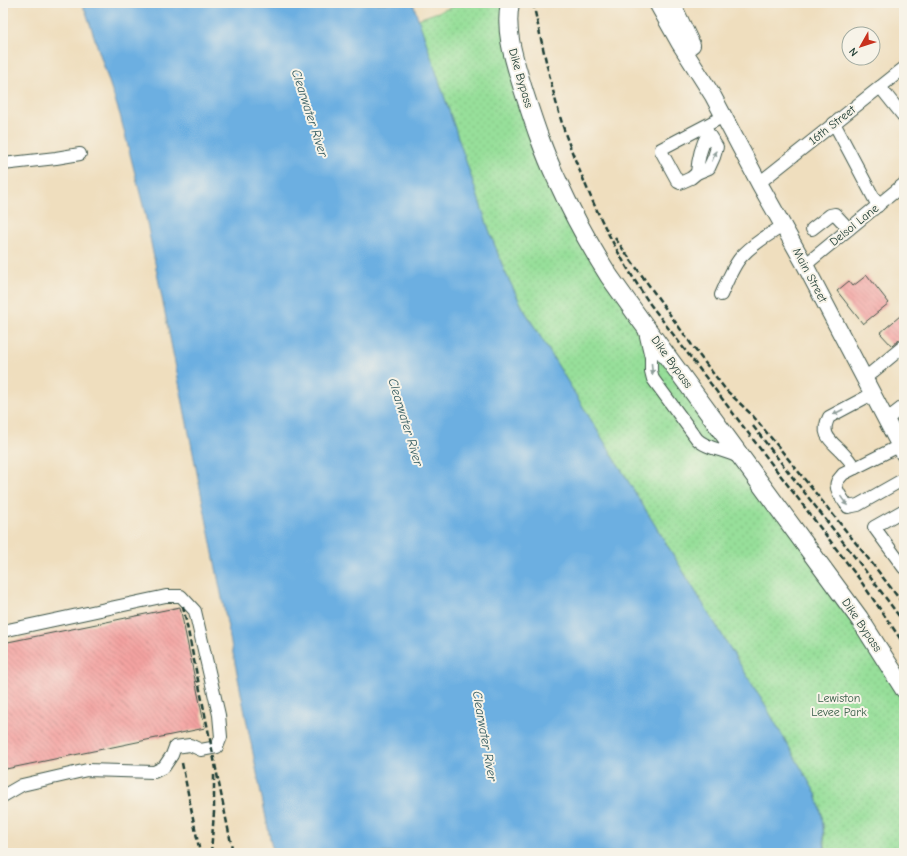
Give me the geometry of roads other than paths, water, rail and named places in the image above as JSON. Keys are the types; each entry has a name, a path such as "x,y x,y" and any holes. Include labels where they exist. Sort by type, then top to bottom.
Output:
{"highway":[{"name":"Dike Bypass","path":"510,3 508,16 510,38 536,128 557,180 594,250 609,275 639,318 859,618 904,689"}],"main road":[{"name":"Main Street","path":"657,3 724,116 759,183 805,265 902,450"},
{"name":"Main Street","path":"672,3 713,96"}],"street":[{"name":"16th Street","path":"759,183 904,68"},
{"path":"880,87 904,117"},
{"path":"706,130 717,147 714,157 708,168 697,173 691,178 680,183 678,182 661,149 706,130 724,116"},
{"path":"834,123 878,206"},
{"path":"3,164 80,154"},
{"name":"Delsol Lane","path":"805,265 878,206 902,190"},
{"path":"812,229 830,215 835,214 849,229"},
{"path":"721,295 729,276 740,258 760,239 783,226"},
{"path":"639,318 648,341 652,376 656,384 700,442 707,446 734,454 744,460"},
{"path":"864,379 904,346"},
{"path":"855,468 842,451 832,444 825,432 825,424 829,417 872,394"},
{"path":"886,420 904,406"},
{"path":"902,450 843,474 837,480 836,486 848,507 858,505 904,479"},
{"path":"904,510 874,526 904,568"},
{"path":"3,631 166,596 181,596 195,610 219,715 221,737 217,746 201,750 190,745 175,747 172,755 164,767 154,772 87,770 22,786 3,796"}],"water":[{"name":"Clearwater River","path":"81,3 413,3 488,227 504,270 523,308 766,707 816,794 822,815 825,853 273,853 145,213 120,115 86,12"}],"railway":[{"path":"533,3 552,87 566,136 596,209 621,258 650,304 860,580 904,644"},
{"path":"615,238 726,390 753,416 904,605"},
{"path":"753,426 904,623"},
{"path":"183,606 233,853"},
{"path":"182,763 200,853"},
{"path":"211,853 214,812 214,775"}],"park label":[{"name":"Lewiston Levee Park","path":"839,705"}]}
